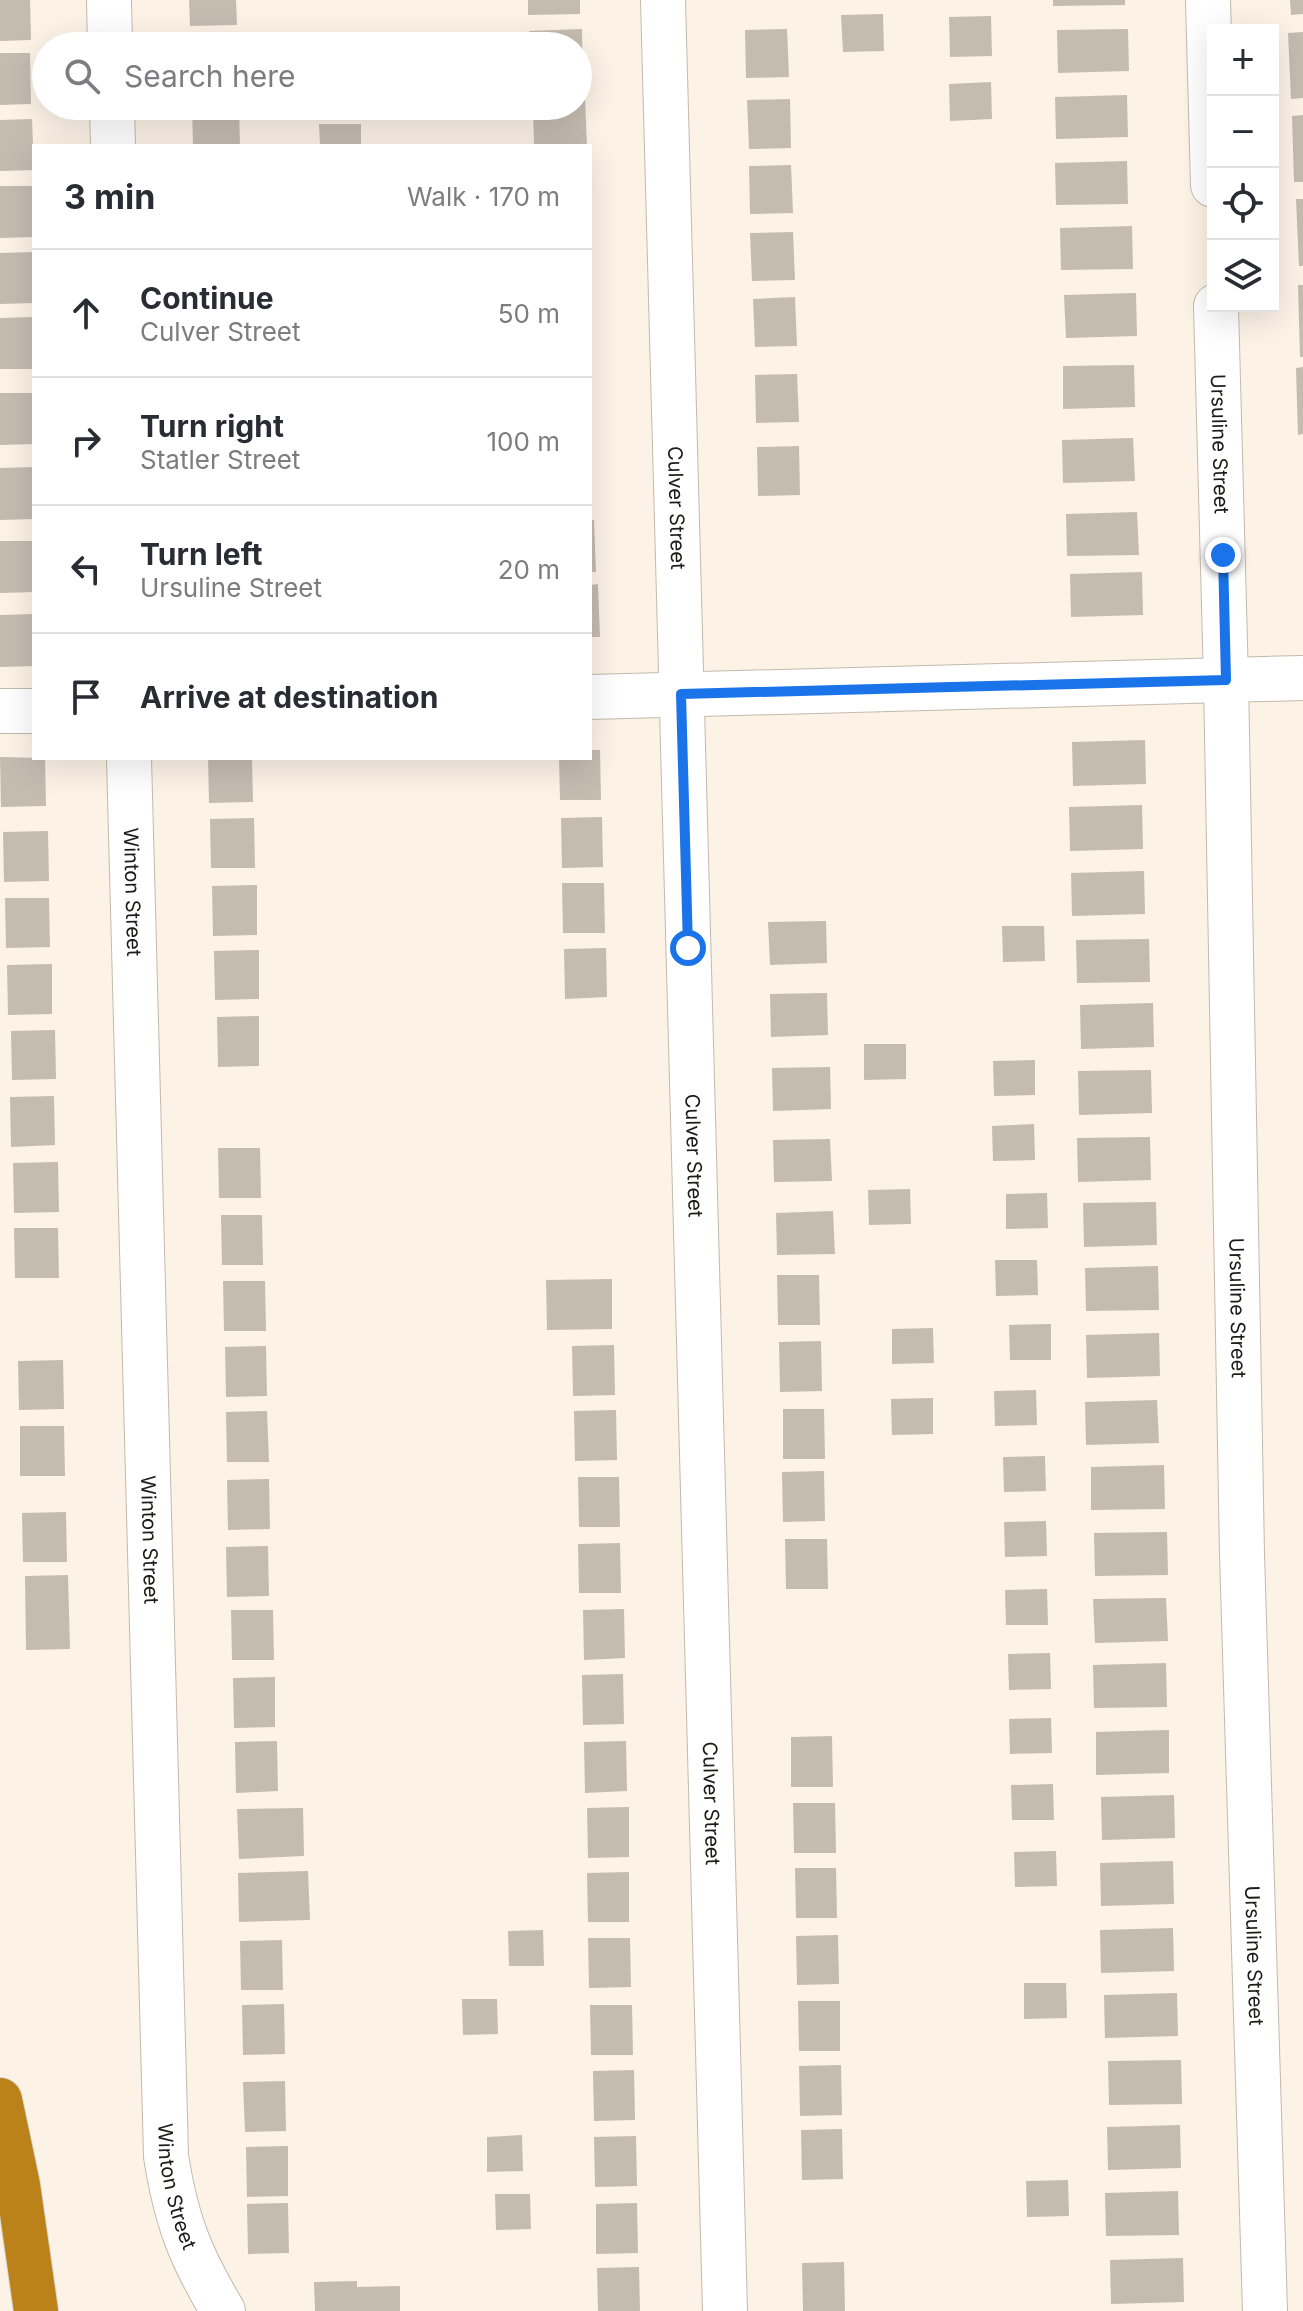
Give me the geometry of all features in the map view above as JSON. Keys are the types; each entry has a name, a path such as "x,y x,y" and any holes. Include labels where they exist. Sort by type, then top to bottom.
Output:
{"highway":[{"path":"0,2100 18,2185 36,2311"},
{"path":"0,2307 7,2311"}],"street":[{"path":"109,0 110,32"},
{"name":"Culver Street","path":"663,0 725,2311"},
{"path":"1208,0 1213,168"},
{"path":"112,120 113,144"},
{"name":"Ursuline Street","path":"1216,312 1241,1539 1265,2311"},
{"path":"592,697 1303,678"},
{"path":"0,711 32,711"},
{"name":"Winton Street","path":"129,760 166,2156 181,2229 223,2311"}],"building":[{"path":"0,0 30,0 31,40 0,41"},
{"path":"189,0 236,0 237,25 190,26"},
{"path":"528,0 580,0 580,14 528,15"},
{"path":"1053,0 1125,0 1125,5 1053,6"},
{"path":"1290,0 1303,0 1303,14 1291,15"},
{"path":"883,14 884,51 843,52 841,15"},
{"path":"991,16 992,56 950,57 949,17"},
{"path":"582,29 582,32 529,32"},
{"path":"787,29 789,77 746,78 745,30"},
{"path":"1128,29 1129,71 1058,73 1057,30"},
{"path":"1303,32 1303,98 1291,99 1288,33"},
{"path":"0,53 30,53 31,104 0,105"},
{"path":"991,82 992,119 950,121 949,84"},
{"path":"1127,95 1128,137 1056,139 1055,97"},
{"path":"790,99 791,148 749,149 747,100"},
{"path":"1303,115 1303,182 1294,182 1292,116"},
{"path":"32,119 32,170 0,171 0,120"},
{"path":"192,120 239,120 240,144 193,144"},
{"path":"533,120 586,120 587,144 534,144"},
{"path":"319,124 361,124 361,144 320,144"},
{"path":"1127,161 1128,204 1056,205 1055,163"},
{"path":"791,165 793,213 750,214 749,166"},
{"path":"0,186 32,186 32,237 0,238"},
{"path":"1296,199 1303,199 1303,266 1299,266"},
{"path":"1132,226 1133,269 1061,270 1060,228"},
{"path":"793,232 795,280 752,281 750,233"},
{"path":"32,252 32,303 0,304 0,253"},
{"path":"1298,285 1303,285 1303,357 1300,357"},
{"path":"1136,293 1137,336 1066,338 1064,295"},
{"path":"795,297 797,346 755,347 753,299"},
{"path":"32,317 32,369 0,369 0,318"},
{"path":"1134,365 1135,407 1063,409 1063,366"},
{"path":"1303,367 1303,434 1298,435 1296,368"},
{"path":"797,374 799,422 756,423 755,375"},
{"path":"0,393 32,393 32,444 0,445"},
{"path":"1133,438 1135,481 1063,483 1062,440"},
{"path":"799,446 800,495 758,496 757,447"},
{"path":"32,467 32,519 0,520 0,468"},
{"path":"1137,512 1139,555 1067,556 1066,514"},
{"path":"592,520 594,520 596,572 592,572"},
{"path":"0,541 32,541 32,592 0,593"},
{"path":"1142,572 1143,615 1071,617 1070,574"},
{"path":"598,584 600,637 592,637 592,585"},
{"path":"32,614 32,666 0,667 0,615"},
{"path":"1145,740 1146,784 1073,786 1072,742"},
{"path":"592,750 600,750 601,800 560,800 559,760 592,760"},
{"path":"0,757 45,760 46,806 1,807"},
{"path":"208,760 252,760 253,802 209,803"},
{"path":"1142,805 1143,849 1070,851 1069,807"},
{"path":"602,817 603,867 562,868 561,818"},
{"path":"254,818 255,868 211,868 210,819"},
{"path":"48,831 49,881 4,882 3,832"},
{"path":"1144,871 1145,914 1072,916 1071,873"},
{"path":"562,883 604,883 605,933 563,933"},
{"path":"257,885 257,935 213,936 212,886"},
{"path":"5,898 49,898 50,947 6,948"},
{"path":"826,921 827,963 770,965 768,922"},
{"path":"1002,926 1044,926 1045,961 1003,962"},
{"path":"1149,939 1150,982 1077,983 1076,940"},
{"path":"606,948 607,997 565,999 564,949"},
{"path":"259,950 259,999 215,1000 214,951"},
{"path":"52,964 52,1014 8,1015 7,965"},
{"path":"827,993 828,1035 771,1037 770,994"},
{"path":"1153,1003 1154,1047 1081,1049 1080,1005"},
{"path":"259,1016 259,1066 218,1067 217,1017"},
{"path":"55,1030 56,1079 12,1080 11,1031"},
{"path":"864,1044 906,1044 906,1079 864,1080"},
{"path":"1035,1060 1035,1095 994,1096 993,1061"},
{"path":"830,1067 831,1109 773,1111 772,1068"},
{"path":"1151,1070 1152,1113 1079,1115 1078,1071"},
{"path":"54,1096 55,1145 11,1147 10,1097"},
{"path":"1034,1124 1035,1160 993,1161 992,1126"},
{"path":"1150,1137 1151,1180 1078,1182 1077,1138"},
{"path":"830,1139 832,1181 774,1182 773,1140"},
{"path":"218,1148 260,1148 261,1198 219,1198"},
{"path":"58,1162 59,1212 14,1213 13,1163"},
{"path":"910,1189 911,1224 869,1225 868,1190"},
{"path":"1047,1193 1048,1228 1006,1229 1006,1194"},
{"path":"1156,1202 1157,1245 1084,1247 1083,1203"},
{"path":"833,1211 835,1254 777,1255 776,1213"},
{"path":"221,1215 262,1215 263,1265 222,1265"},
{"path":"14,1228 58,1228 59,1278 15,1278"},
{"path":"995,1260 1037,1260 1038,1295 996,1296"},
{"path":"1158,1266 1159,1310 1086,1311 1085,1268"},
{"path":"777,1275 819,1275 820,1325 778,1325"},
{"path":"612,1279 612,1329 547,1330 546,1280"},
{"path":"223,1281 265,1281 266,1331 224,1331"},
{"path":"1051,1324 1051,1360 1010,1360 1009,1325"},
{"path":"933,1328 934,1363 892,1364 892,1329"},
{"path":"1159,1333 1160,1376 1087,1378 1086,1335"},
{"path":"821,1341 822,1391 780,1392 779,1342"},
{"path":"614,1345 615,1395 573,1396 572,1346"},
{"path":"266,1346 267,1396 226,1397 225,1347"},
{"path":"63,1360 64,1409 19,1410 18,1361"},
{"path":"1036,1390 1037,1425 995,1426 994,1391"},
{"path":"933,1398 933,1434 892,1435 891,1399"},
{"path":"1157,1400 1159,1443 1086,1445 1085,1402"},
{"path":"783,1409 824,1409 825,1459 783,1459"},
{"path":"616,1410 617,1460 575,1461 574,1411"},
{"path":"267,1411 269,1462 227,1462 226,1412"},
{"path":"20,1426 64,1426 65,1476 20,1476"},
{"path":"1045,1456 1046,1491 1004,1492 1003,1457"},
{"path":"1164,1465 1165,1509 1091,1510 1091,1467"},
{"path":"824,1471 825,1521 783,1522 782,1472"},
{"path":"578,1477 619,1477 620,1527 579,1527"},
{"path":"269,1479 270,1529 228,1530 227,1480"},
{"path":"66,1512 67,1562 23,1562 22,1513"},
{"path":"1046,1521 1047,1556 1005,1557 1004,1522"},
{"path":"1167,1532 1168,1575 1095,1576 1094,1533"},
{"path":"785,1539 827,1539 828,1589 786,1589"},
{"path":"620,1543 621,1593 579,1593 578,1544"},
{"path":"268,1546 269,1596 227,1597 226,1547"},
{"path":"68,1575 70,1649 26,1650 25,1576"},
{"path":"1047,1589 1048,1625 1006,1625 1005,1590"},
{"path":"1166,1598 1168,1641 1095,1643 1093,1599"},
{"path":"624,1609 625,1658 584,1660 583,1610"},
{"path":"231,1610 273,1610 274,1660 232,1660"},
{"path":"1050,1653 1051,1689 1009,1690 1008,1654"},
{"path":"1166,1663 1167,1707 1094,1708 1093,1665"},
{"path":"623,1674 624,1724 583,1725 582,1675"},
{"path":"275,1677 275,1727 234,1728 233,1678"},
{"path":"1051,1718 1052,1753 1010,1754 1009,1719"},
{"path":"1169,1730 1169,1773 1096,1775 1096,1732"},
{"path":"832,1736 833,1787 791,1787 791,1737"},
{"path":"277,1741 278,1791 236,1793 235,1742"},
{"path":"626,1741 627,1791 585,1793 584,1742"},
{"path":"1053,1784 1054,1820 1012,1820 1011,1785"},
{"path":"1174,1795 1175,1838 1102,1840 1101,1797"},
{"path":"793,1803 835,1803 836,1853 794,1853"},
{"path":"629,1807 629,1857 588,1858 587,1808"},
{"path":"303,1808 304,1856 239,1859 237,1809"},
{"path":"1056,1851 1057,1886 1015,1887 1014,1852"},
{"path":"1173,1861 1174,1904 1101,1906 1100,1863"},
{"path":"795,1868 836,1868 837,1918 796,1918"},
{"path":"308,1871 310,1920 239,1922 238,1873"},
{"path":"629,1872 629,1922 588,1922 587,1873"},
{"path":"1173,1928 1174,1971 1101,1973 1100,1930"},
{"path":"543,1930 544,1966 509,1966 508,1931"},
{"path":"838,1935 839,1984 797,1985 796,1936"},
{"path":"588,1938 630,1938 631,1987 589,1988"},
{"path":"282,1940 283,1990 241,1990 240,1941"},
{"path":"1024,1983 1066,1983 1067,2018 1024,2019"},
{"path":"1177,1993 1178,2036 1105,2038 1104,1995"},
{"path":"462,1999 497,1999 498,2034 463,2035"},
{"path":"798,2001 840,2001 840,2051 799,2051"},
{"path":"284,2004 285,2054 243,2055 242,2005"},
{"path":"590,2005 632,2005 633,2055 591,2055"},
{"path":"1181,2060 1182,2104 1109,2105 1108,2061"},
{"path":"841,2065 842,2115 800,2116 799,2066"},
{"path":"634,2070 635,2120 594,2121 593,2071"},
{"path":"285,2081 286,2131 245,2132 243,2082"},
{"path":"1180,2125 1181,2168 1108,2170 1107,2127"},
{"path":"842,2129 843,2179 802,2180 801,2130"},
{"path":"522,2135 523,2171 487,2172 487,2137"},
{"path":"636,2136 637,2186 595,2187 594,2137"},
{"path":"288,2146 288,2196 247,2197 246,2147"},
{"path":"1068,2180 1069,2216 1027,2217 1026,2181"},
{"path":"1178,2191 1179,2235 1106,2236 1105,2193"},
{"path":"495,2194 530,2194 531,2229 496,2230"},
{"path":"288,2203 289,2253 248,2254 247,2204"},
{"path":"637,2203 638,2253 596,2254 596,2204"},
{"path":"1183,2258 1184,2302 1111,2304 1110,2260"},
{"path":"844,2262 845,2311 803,2311 802,2263"},
{"path":"639,2267 640,2311 598,2311 597,2268"},
{"path":"357,2281 357,2287 400,2286 400,2311 315,2311 314,2282"}],"route":[{"path":"688,948 681,694 1226,680 1223,555"}]}
